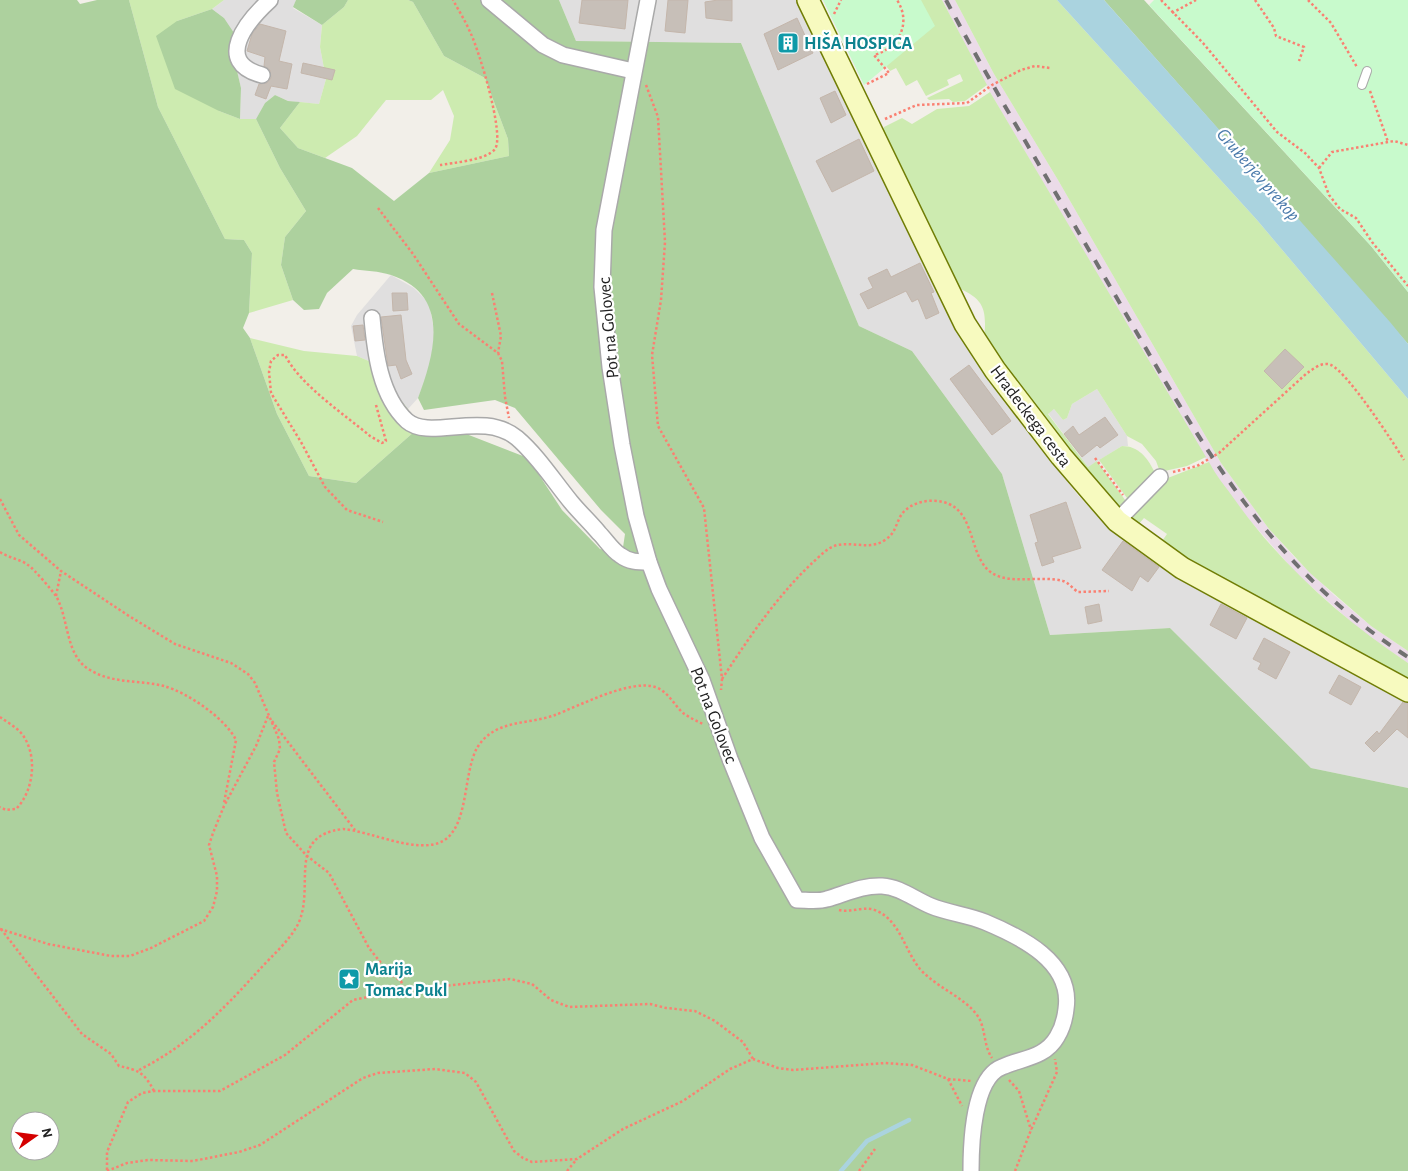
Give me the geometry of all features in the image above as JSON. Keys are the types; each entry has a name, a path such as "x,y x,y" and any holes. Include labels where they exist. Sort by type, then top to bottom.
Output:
{"street":[{"path":"262,75 249,72 241,66 237,57 239,43 251,18 270,0"},
{"path":"489,0 543,45 563,55 634,66"},
{"name":"Pot na Golovec","path":"648,0 604,230 602,287 610,367 622,445 649,562 658,589 702,680 730,759 762,838 797,900 825,900 860,888 883,886 908,893 930,906 985,922 1036,948 1060,972 1067,992 1065,1016 1058,1036 1049,1049"},
{"name":"Hradeckega cesta","path":"808,0 868,128 976,343 1066,462 1182,568 1408,692"},
{"path":"372,318 379,369 393,400 408,422 424,429 461,425 489,426 514,436 532,452 573,504 619,555 632,562 649,562"},
{"path":"1124,514 1160,477"},
{"path":"971,1171 972,1137 986,1082 1000,1067 1032,1057 1049,1049"}],"path":[{"path":"440,164 487,154 495,149 498,137 482,63 471,35 453,0"},
{"path":"831,16 841,0"},
{"path":"867,83 889,73 874,55 889,49 902,33 903,12 897,0"},
{"path":"1161,0 1203,43 1277,132 1319,168 1329,195 1340,208 1356,218 1372,242 1408,286"},
{"path":"1172,13 1196,0"},
{"path":"1255,0 1274,28 1276,36 1304,47 1299,61"},
{"path":"1308,0 1331,23 1365,81 1388,142"},
{"path":"634,66 658,117 664,242 661,300 652,355 658,426 704,508 710,584 722,679 721,698"},
{"path":"868,128 917,105 968,103 992,85 1021,70 1035,66 1050,68"},
{"path":"1319,168 1332,152 1388,142 1400,142 1408,145"},
{"path":"378,208 418,261 459,324 498,353 502,361 505,397 514,436"},
{"path":"492,293 500,336 498,353"},
{"path":"375,401 386,441 382,443 370,436 301,378 291,367 285,355 278,355 271,361 268,372 271,393 301,442 325,487 347,510 383,522"},
{"path":"1160,477 1197,466 1219,453 1307,373 1321,365 1327,364 1343,376 1373,414 1404,460"},
{"path":"1095,458 1124,514"},
{"path":"0,499 18,536 61,571 175,644 231,663 248,674 255,683 279,738 280,749 274,762 277,793 286,833 307,856 329,873 369,948 390,972 401,981 404,990"},
{"path":"722,679 787,587 830,547 847,543 863,546 884,542 896,530 900,517 913,506 930,499 949,504 961,513 983,563 991,572 1004,579 1031,577 1064,581 1078,592 1108,591"},
{"path":"0,552 28,565 56,596 72,648 79,661 89,670 107,678 164,686 209,709 232,732 236,740 224,806"},
{"path":"56,596 61,571"},
{"path":"139,1070 196,1035 240,993 297,926 304,909 309,846 315,838 331,830 356,830 395,841 422,845 435,845 445,840 452,832 459,818 470,763 481,741 518,721 553,716 593,699 646,686 657,688 666,693 683,713 706,727"},
{"path":"0,928 48,944 112,956 130,956 190,930 204,921 213,907 217,891 217,876 209,845 224,806 256,746 268,716"},
{"path":"268,716 356,830"},
{"path":"0,717 21,732 27,743 31,758 31,779 28,792 16,809 6,810 0,807"},
{"path":"825,900 832,908 844,911 876,910 886,916 893,924 920,969 942,990 969,1005 979,1017 986,1049 1019,1091 1030,1130"},
{"path":"0,928 82,1034 111,1054 119,1066 139,1070 149,1081 154,1091"},
{"path":"577,1159 532,1162 523,1158 514,1151 476,1082 465,1073 435,1069 385,1072 363,1078 260,1145 238,1152 193,1161 148,1160 127,1163 107,1171 107,1152 128,1102 142,1093 154,1091 220,1091 285,1055 353,1000 404,990 510,979 532,984 557,1004 569,1007 650,1004 695,1011 715,1021 744,1042 754,1059"},
{"path":"1015,1171 1030,1130 1057,1072 1056,1060 1049,1049"},
{"path":"568,1171 577,1159 623,1129 683,1101 730,1069 754,1059 778,1068 793,1070 885,1063 912,1065 935,1072 948,1079 986,1082"},
{"path":"859,1171 875,1149"}],"shaded area":[{"path":"224,0 296,0 293,8 322,25 320,47 326,79 319,104 288,101 275,95 265,103 256,119 240,119 241,88 224,18 212,9"},
{"path":"559,0 797,0 914,245 968,349 1014,414 1077,494 1103,522 1124,539 1198,590 1408,701 1408,788 1311,768 1170,628 1050,635 1002,474 912,351 859,326 741,43 576,41"},
{"path":"942,0 955,0 994,74 1058,180 1221,463 1269,529 1295,558 1334,595 1371,626 1408,651 1408,663 1365,634 1297,574 1246,516 1214,473 990,92"},
{"path":"391,275 414,288 429,303 435,336 429,370 418,398 408,409 371,362 357,356 351,326 357,315"},
{"path":"1097,389 1127,436 1128,446 1122,446 1088,467 1048,413 1054,409 1063,420 1067,418 1072,404"}],"green space":[{"path":"0,0 77,0 80,4 97,0 129,0 158,107 225,239 244,240 252,253 249,313 243,328 250,338 277,414 309,476 356,483 415,431 456,430 528,458 562,510 600,549 622,554 625,534 601,510 515,408 495,400 424,410 418,398 433,345 433,327 430,311 423,296 410,284 391,275 353,269 327,293 319,309 304,310 293,300 281,265 285,237 306,211 280,168 256,119 265,103 275,95 288,101 300,102 280,128 298,148 352,168 394,201 429,173 509,156 508,139 485,78 444,56 413,2 408,0 559,0 576,41 741,43 859,326 912,351 1002,474 1050,635 1170,628 1311,768 1408,788 1408,1171 0,1171"},
{"path":"129,0 224,0 212,9 177,21 219,111 240,119 256,119 280,168 306,211 285,237 281,265 293,300 249,313 252,253 244,240 225,239 158,107"},
{"path":"296,0 348,0 344,7 322,25 293,7"},
{"path":"348,0 408,0 413,2 444,56 485,78 508,139 509,156 429,173 450,140 454,116 443,90 431,100 386,100 357,136 325,158 298,148 280,128 300,102 319,104 326,79 320,47 322,25 344,7"},
{"path":"823,0 921,0 935,26 864,85"},
{"path":"909,0 942,0 987,85 965,101 953,102 949,99 929,100 927,98 963,81 960,74 947,80 949,85 926,96 917,80 906,86 896,68 890,71 883,62"},
{"path":"955,0 1057,0 1257,220 1408,399 1408,651 1371,626 1310,573 1269,529 1221,463 1058,180 994,74"},
{"path":"1104,0 1144,0 1371,246 1408,292 1408,344"},
{"path":"1154,0 1408,0 1408,292 1371,246 1149,5"},
{"path":"212,9 224,18 236,36 234,58 241,88 240,119 219,111 175,89 156,36 177,21"},
{"path":"990,92 1206,457 1187,466 1160,472 1156,461 1142,444 1127,436 1097,389 1072,404 1067,418 1063,420 1054,409 1048,414 1088,467 1097,461 1128,504 1120,511 1102,495 984,341 985,320 982,306 972,295 954,286 880,137 884,127 902,118 912,124 937,109 969,106"},
{"path":"250,338 304,351 357,356 371,362 408,409 415,431 356,483 309,476 277,414"},
{"path":"1122,446 1128,446 1141,453 1154,471 1153,478 1130,502 1099,460"},
{"path":"1209,462 1253,524 1293,569 1336,609 1408,663 1408,682 1160,544 1167,534 1144,518 1138,525 1128,516 1160,481"}],"water":[{"name":"Gruberjev prekop","path":"1057,0 1104,0 1390,322 1408,344 1408,399 1257,220"}],"building":[{"path":"582,0 628,0 625,29 579,23"},
{"path":"668,0 688,0 685,33 665,31"},
{"path":"732,0 732,21 706,18 705,2"},
{"name":"HIŠA HOSPICA","path":"797,18 813,53 778,70 764,34"},
{"path":"260,24 286,31 279,61 292,64 287,89 271,86 266,99 255,95 259,84 267,83 271,78 270,70 264,66 265,57 247,51 252,34"},
{"path":"303,63 335,70 332,80 301,73"},
{"path":"835,91 846,115 831,123 820,98"},
{"path":"859,139 874,171 832,192 816,161"},
{"path":"920,263 934,292 931,293 939,313 926,319 918,299 912,302 906,291 868,309 860,294 873,288 868,278 887,269 891,277"},
{"path":"392,293 407,293 408,310 393,311"},
{"path":"401,315 406,360 412,374 401,379 396,365 388,366 381,317"},
{"path":"363,325 365,340 355,341 353,326"},
{"path":"1285,349 1304,367 1282,389 1264,371"},
{"path":"969,365 1011,421 992,435 950,379"},
{"path":"1105,417 1118,435 1100,448 1097,445 1082,457 1064,434 1073,426 1079,435"},
{"path":"1066,502 1081,548 1052,557 1054,562 1042,566 1035,543 1038,542 1030,515"},
{"path":"1123,541 1159,567 1148,582 1140,576 1132,591 1102,570"},
{"path":"1099,604 1102,621 1088,624 1085,607"},
{"path":"1221,604 1247,618 1236,639 1210,625"},
{"path":"1264,638 1290,652 1276,679 1258,669 1261,663 1253,659"},
{"path":"1339,675 1361,687 1351,705 1329,693"},
{"path":"1403,702 1408,703 1408,738 1397,729 1374,752 1365,743 1377,731 1379,734"}],"waterway":[{"path":"841,1171 867,1141 909,1120"}],"railway":[{"path":"946,0 1004,104 1167,384 1232,486 1269,533 1310,578 1356,619 1408,657"}],"place":[{"name":"HIŠA HOSPICA","path":"788,43"},
{"name":"Marija Tomac Pukl","path":"349,979"}]}
